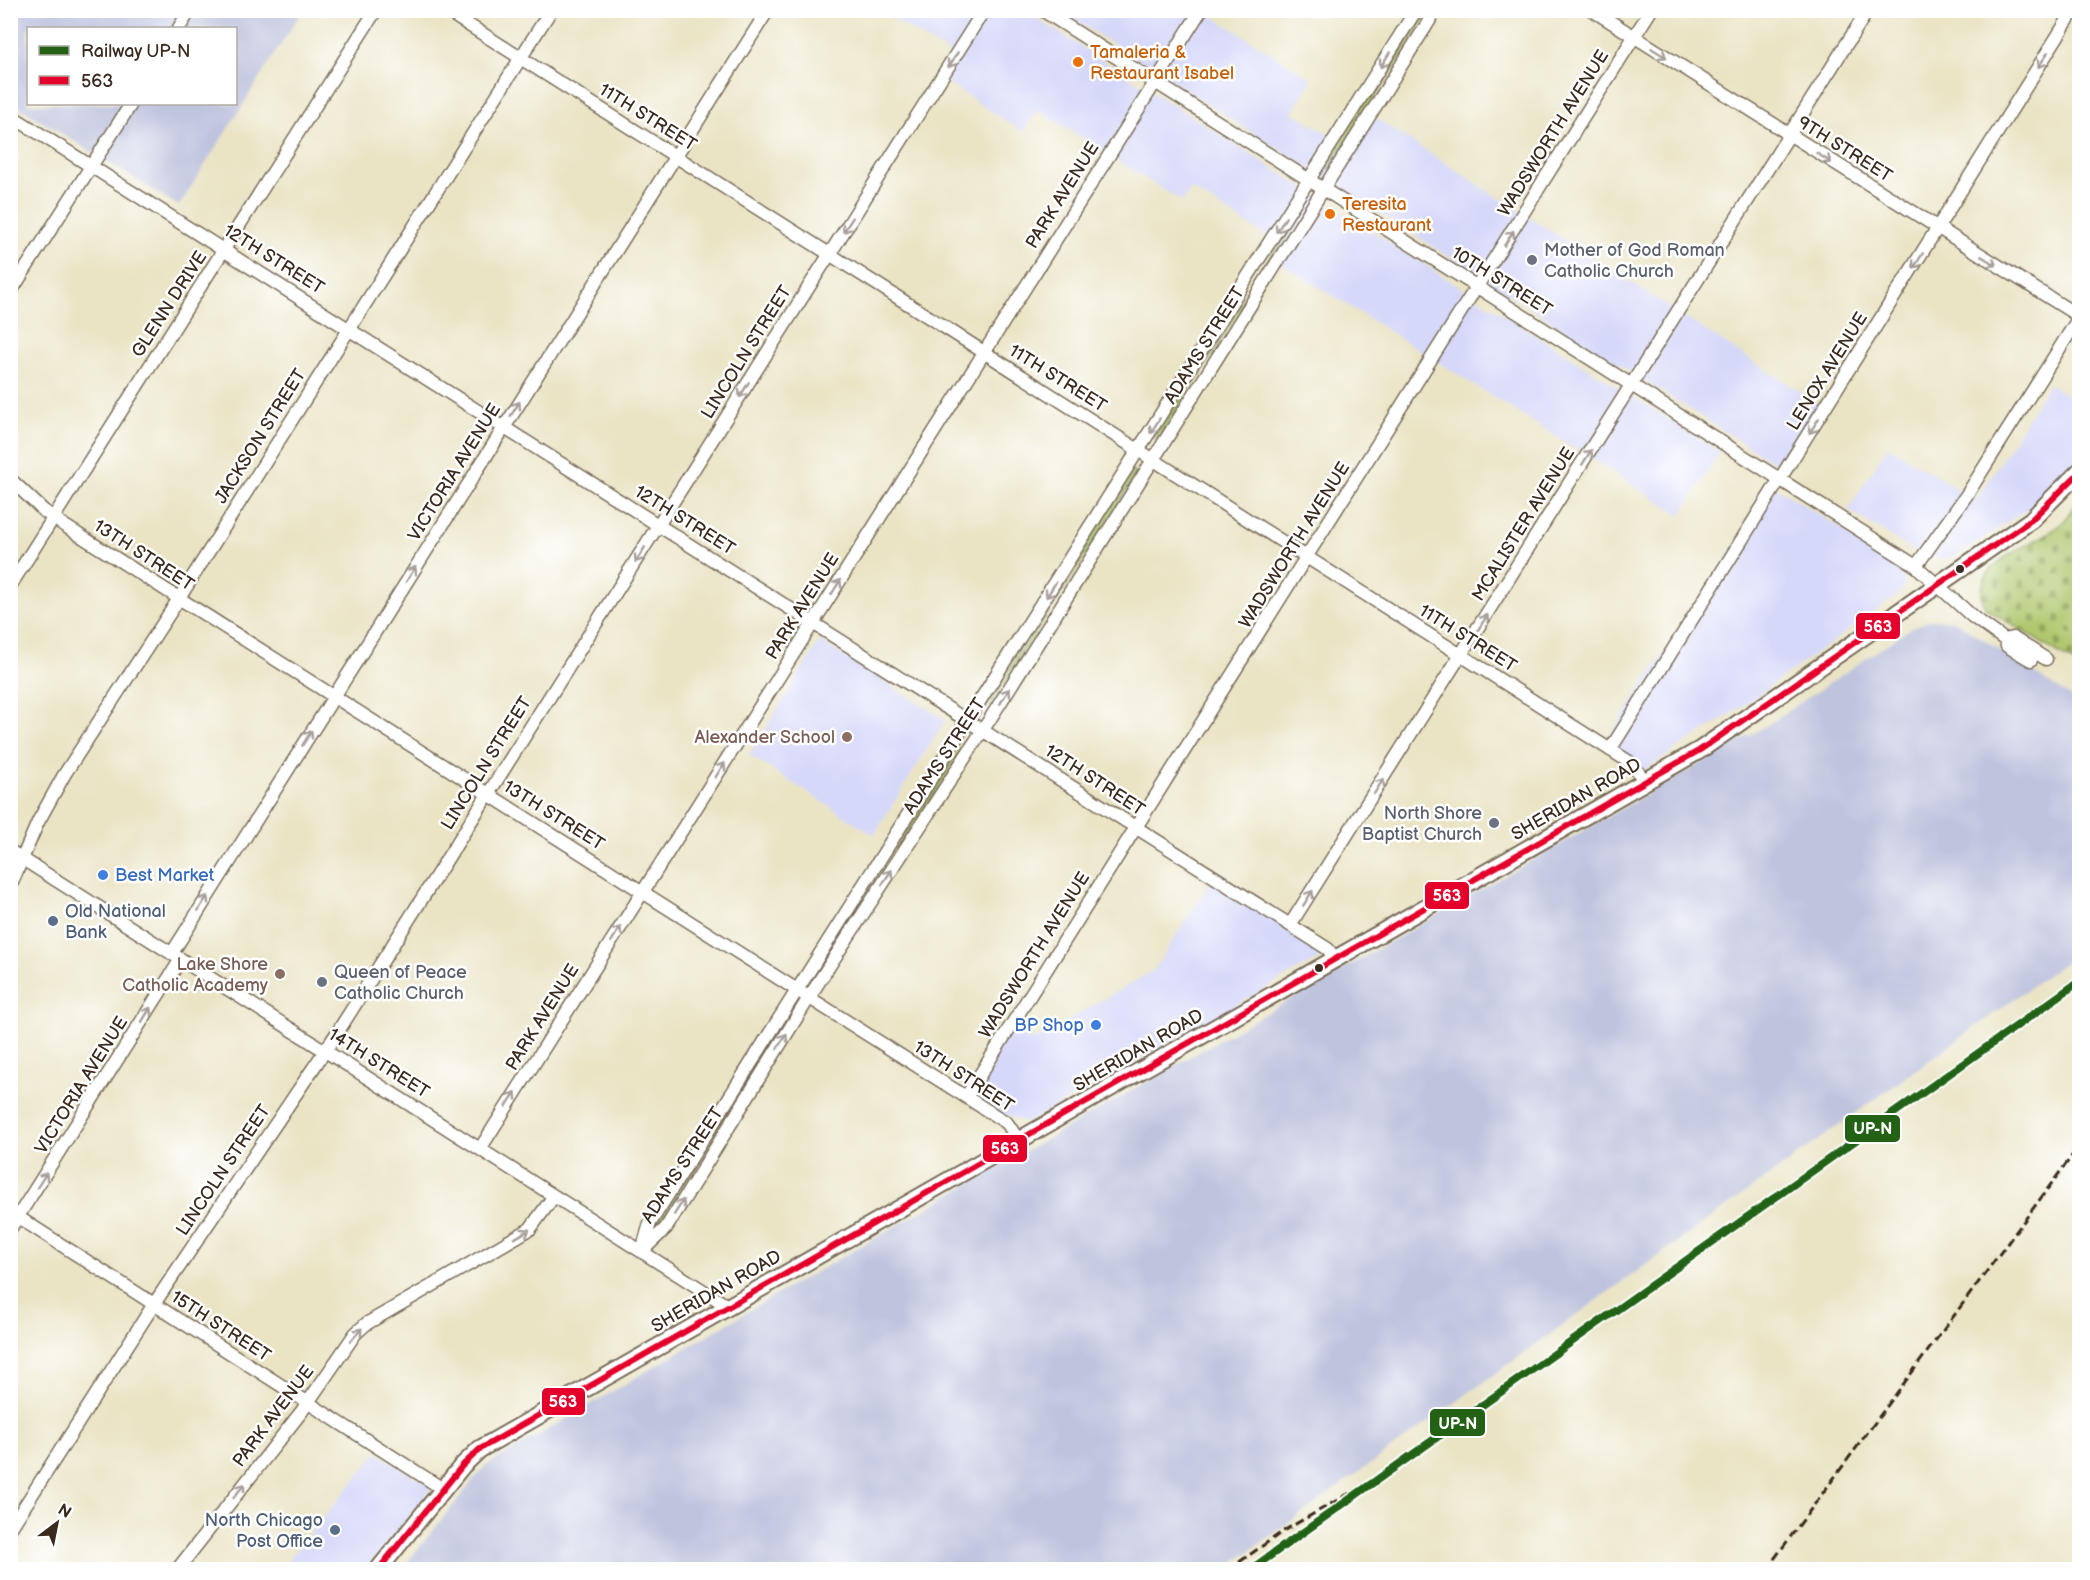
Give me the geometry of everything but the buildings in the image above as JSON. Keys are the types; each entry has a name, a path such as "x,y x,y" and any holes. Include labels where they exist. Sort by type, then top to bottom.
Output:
{"highway":[{"name":"SHERIDAN ROAD","path":"378,1569 480,1449 1700,750 2031,520 2079,471"}],"street":[{"path":"180,27 190,10"},
{"name":"GLENN DRIVE","path":"10,586 376,10"},
{"name":"11TH STREET","path":"445,10 1610,750 1631,764 1646,782"},
{"name":"JACKSON STREET","path":"10,887 42,813 64,775 551,10"},
{"name":"VICTORIA AVENUE","path":"10,1229 14,1215 176,956 334,696 768,10"},
{"name":"LINCOLN STREET","path":"10,1528 154,1304 326,1051 984,10"},
{"name":"10TH STREET","path":"1042,10 1916,566 1940,585 1973,617 2005,640"},
{"name":"PARK AVENUE","path":"480,1149 1201,10"},
{"name":"ADAMS STREET","path":"642,1251 650,1223 1416,10"},
{"name":"ADAMS STREET","path":"642,1251 666,1228 1437,10"},
{"name":"9TH STREET","path":"1592,10 2079,317"},
{"name":"WADSWORTH AVENUE","path":"966,1097 1308,558 1651,10"},
{"name":"MCALISTER AVENUE","path":"1290,926 1868,10"},
{"name":"LENOX AVENUE","path":"1610,750 2074,10"},
{"path":"10,293 130,105"},
{"name":"12TH STREET","path":"10,116 92,165 350,328 1328,949 1335,959"},
{"path":"1916,566 1968,493 2079,317"},
{"name":"13TH STREET","path":"10,478 53,518 1007,1123 1019,1141"},
{"path":"2031,660 2007,646 2005,640 2013,638 2046,658"},
{"name":"14TH STREET","path":"10,850 729,1307"},
{"name":"PARK AVENUE","path":"177,1569 308,1402 355,1334 366,1324 530,1229 554,1196"},
{"name":"15TH STREET","path":"14,1215 444,1489"}],"shaded area":[{"path":"10,11 302,11 179,206 11,102"},
{"path":"880,11 1025,11 1720,452 1681,515 1271,257 1279,244 1191,189 1183,202 1038,110 1023,132 940,78 953,56"},
{"path":"1061,11 1204,11 1312,79 1292,112 1344,143 1364,111 1824,407 1784,469"},
{"path":"2049,384 2079,402 2079,456 2046,497 1957,555 1948,558 1934,558 1914,551 1848,510 1888,446 1976,501"},
{"path":"1774,486 1897,564 1905,577 1905,584 1899,594 1737,710 1644,770 1604,745"},
{"path":"1933,619 1955,621 2079,702 2079,952 1225,1569 402,1569 484,1467 781,1292 1766,726 1911,628"},
{"name":"Alexander School","path":"820,641 945,720 874,835 749,755"},
{"path":"1214,877 1332,951 1027,1123 1003,1114 968,1092 1010,1031 1034,1040 1154,970"},
{"path":"377,1453 432,1487 365,1569 280,1570"}],"green space":[{"path":"1422,11 1430,11 1328,170 1325,165"},
{"path":"1306,201 1308,204 1159,438 1156,439 1154,436"},
{"path":"1133,471 1137,474 988,708 985,709 984,706"},
{"path":"2079,498 2080,666 1985,608 1982,591 1986,577 1995,565 2053,530 2066,519"},
{"path":"964,741 965,746 817,979 813,978"},
{"path":"790,1011 794,1014 657,1229 655,1226"}],"railway":[{"path":"1766,1570 2080,1145"},
{"path":"1228,1570 1285,1530 1385,1473"}],"rail line":[{"name":"UP-N","path":"1250,1570 2080,981"}],"transit line":[{"name":"563","path":"378,1570 462,1466 480,1449 1700,750 2031,520 2080,472"}],"place":[{"name":"Tamaleria & Restaurant Isabel","path":"1078,62"},
{"name":"Teresita Restaurant","path":"1330,214"},
{"name":"Mother of God Roman Catholic Church","path":"1532,260"},
{"name":"Alexander School","path":"847,737"},
{"name":"North Shore Baptist Church","path":"1494,823"},
{"name":"Best Market","path":"103,875"},
{"name":"Old National Bank","path":"53,921"},
{"name":"Lake Shore Catholic Academy","path":"280,974"},
{"name":"Queen of Peace Catholic Church","path":"322,982"},
{"name":"BP Shop","path":"1096,1025"},
{"name":"North Chicago Post Office","path":"335,1530"}]}
